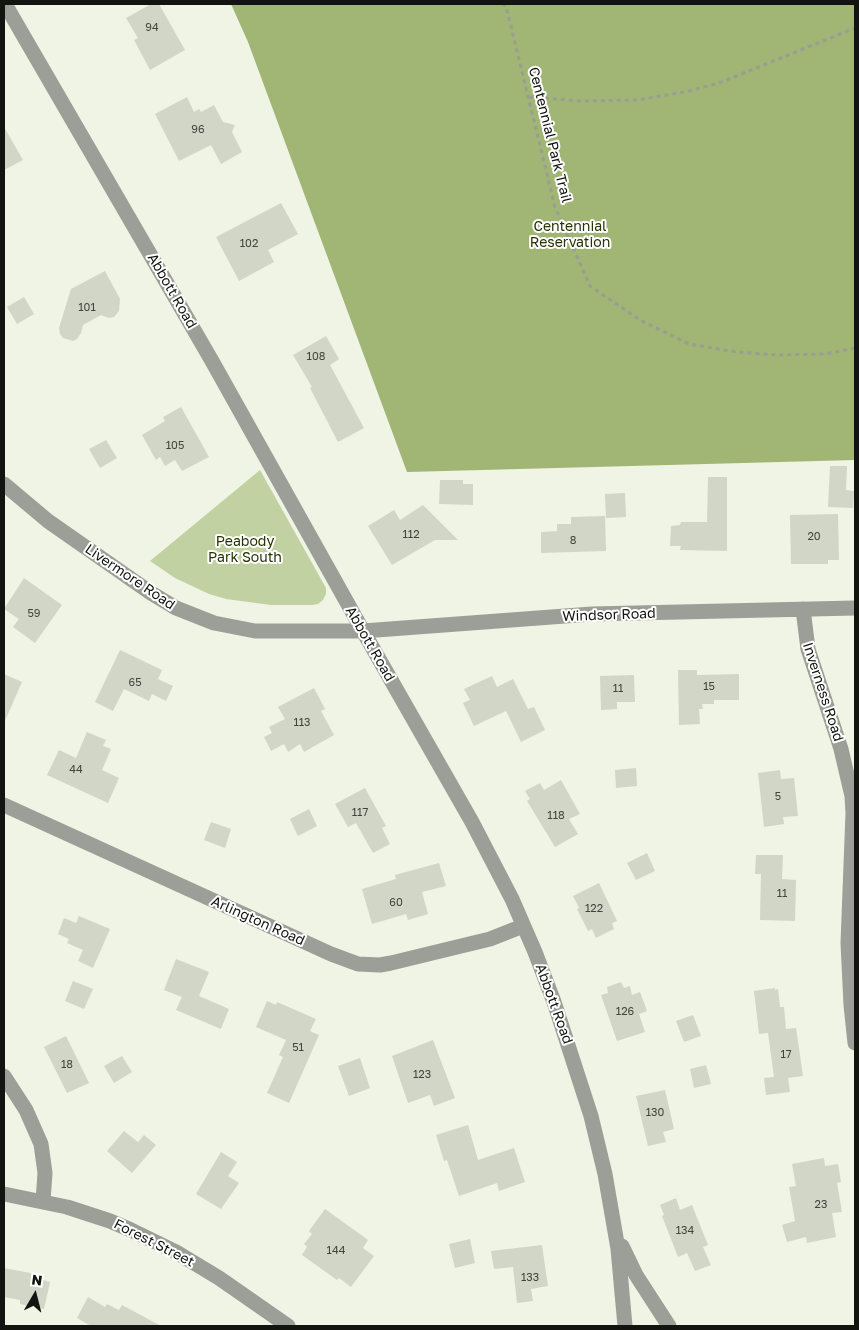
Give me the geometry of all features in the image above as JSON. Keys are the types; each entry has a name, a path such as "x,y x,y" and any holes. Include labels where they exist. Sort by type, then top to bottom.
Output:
{"street":[{"name":"Abbott Road","path":"5,4 212,361 499,873 554,1002 582,1087 602,1165 613,1221 621,1272 625,1326"},
{"name":"Livermore Road","path":"4,484 48,521 115,569 151,593 192,616 214,623 255,631 363,631"},
{"name":"Windsor Road","path":"363,631 592,614 855,608"},
{"name":"Inverness Road","path":"803,609 808,649 841,749 852,796 848,943 855,1043"},
{"name":"Arlington Road","path":"4,805 331,954 358,964 380,966 490,939 523,926"},
{"path":"4,1076 26,1110 40,1144 46,1172 43,1201"},
{"name":"Forest Street","path":"4,1194 43,1201 110,1221 154,1240 219,1278 288,1326"},
{"path":"613,1221 619,1239 636,1275 669,1326"}],"path":[{"name":"Centennial Park Trail","path":"502,4 506,6 555,207 590,286 640,320 689,344 737,352 777,355 825,354 855,348"},
{"path":"528,97 581,101 638,100 689,91 719,84 855,28"}],"green space":[{"name":"Centennial Reservation","path":"231,4 855,4 855,460 407,472 248,42"},
{"name":"Peabody Park South","path":"260,470 326,588 323,600 318,604 271,605 226,599 209,594 175,578 150,561"}],"building":[{"path":"151,4 159,4 185,50 150,70 134,40 138,38 126,18"},
{"path":"187,97 194,112 199,109 201,112 214,105 223,122 235,125 232,132 242,152 221,164 211,145 179,161 155,114"},
{"path":"4,127 23,160 4,170"},
{"path":"281,203 298,234 268,250 274,262 239,281 216,237"},
{"path":"105,271 120,299 119,311 114,317 109,318 101,315 83,325 81,333 73,341 63,338 59,328 71,289"},
{"path":"24,297 34,314 17,324 7,307"},
{"path":"326,336 339,359 330,365 364,428 338,442 310,388 312,387 293,355"},
{"path":"181,407 209,457 182,471 175,460 165,466 160,457 156,460 142,435 165,421 163,417"},
{"path":"106,440 117,458 100,468 89,449"},
{"path":"830,466 847,466 846,490 854,491 853,508 828,507"},
{"path":"708,477 727,477 727,551 680,550 681,546 670,546 671,526 680,525 681,522 707,522"},
{"path":"440,480 463,480 463,484 473,484 473,505 439,504"},
{"path":"625,493 626,517 606,518 605,494"},
{"path":"423,505 458,540 435,540 392,565 368,526 394,510 400,520"},
{"path":"838,514 839,560 828,560 828,564 791,564 790,515"},
{"path":"605,516 606,551 541,553 541,532 557,531 557,524 571,524 571,517"},
{"path":"24,578 62,605 35,643 13,627 19,619 4,609"},
{"path":"120,650 162,670 158,679 173,686 166,701 152,694 149,701 124,689 113,711 95,702"},
{"path":"678,670 697,670 697,675 739,674 739,700 714,700 714,704 702,704 703,709 699,709 700,724 679,725"},
{"path":"4,674 22,682 4,723"},
{"path":"634,675 635,702 617,702 617,709 601,710 600,676"},
{"path":"492,676 497,687 513,679 528,709 534,707 545,730 521,742 506,711 474,726 463,703 470,700 464,689"},
{"path":"314,688 325,709 321,711 334,735 304,752 300,744 288,752 284,744 271,751 264,737 272,733 269,727 285,719 278,707"},
{"path":"87,732 106,740 103,746 111,749 102,770 119,778 108,803 47,775 59,750 76,758"},
{"path":"636,768 637,786 616,788 615,770"},
{"path":"780,770 781,779 794,778 798,816 783,817 784,824 764,827 758,773"},
{"path":"561,780 580,814 569,819 578,834 555,847 527,801 530,799 525,791 540,783 544,790"},
{"path":"365,788 386,826 382,828 390,844 373,853 356,823 348,827 335,804"},
{"path":"309,809 317,826 298,836 290,819"},
{"path":"211,822 231,829 225,848 204,840"},
{"path":"647,853 655,871 636,880 627,863"},
{"path":"756,855 783,855 782,879 796,880 795,921 760,920 761,874 755,874"},
{"path":"439,863 446,886 422,892 428,914 408,920 406,914 372,924 362,889 396,879 395,875"},
{"path":"599,883 617,921 612,923 614,929 596,938 592,929 588,931 573,896"},
{"path":"79,916 110,929 93,968 78,961 83,950 67,943 69,939 58,934 64,918 76,923"},
{"path":"176,959 209,972 199,996 229,1009 221,1029 176,1010 182,997 164,990"},
{"path":"73,981 93,989 84,1009 65,1001"},
{"path":"621,982 624,988 630,986 632,995 640,992 647,1011 639,1014 645,1032 617,1041 601,995 608,993 607,987"},
{"path":"775,988 775,990 778,989 780,1007 784,1007 786,1029 796,1028 803,1076 788,1078 790,1092 766,1095 764,1078 774,1077 768,1033 759,1034 754,991"},
{"path":"267,1001 276,1005 277,1002 316,1019 310,1031 319,1035 289,1103 267,1093 283,1057 279,1055 286,1040 256,1027"},
{"path":"693,1015 701,1036 684,1042 676,1021"},
{"path":"66,1036 89,1083 67,1093 44,1047"},
{"path":"433,1040 455,1098 434,1106 430,1095 408,1103 392,1056"},
{"path":"122,1056 132,1072 114,1083 104,1066"},
{"path":"360,1058 370,1088 349,1096 338,1066"},
{"path":"706,1065 711,1084 694,1088 690,1069"},
{"path":"665,1090 674,1129 663,1132 666,1142 648,1146 636,1096"},
{"path":"468,1125 478,1160 514,1148 525,1182 499,1191 497,1183 459,1196 447,1160 444,1161 436,1135"},
{"path":"124,1131 138,1142 144,1135 156,1145 132,1173 107,1151"},
{"path":"221,1152 237,1162 228,1176 239,1183 221,1209 196,1194"},
{"path":"824,1158 825,1166 838,1164 841,1182 837,1183 842,1212 832,1213 836,1237 807,1243 806,1237 787,1242 782,1225 795,1221 789,1187 796,1186 792,1164"},
{"path":"676,1198 680,1210 692,1205 708,1245 703,1247 711,1265 695,1271 687,1253 678,1257 662,1216 664,1215 660,1205"},
{"path":"325,1209 368,1240 363,1248 374,1256 351,1287 339,1278 337,1280 302,1255 307,1247 304,1244 312,1234 309,1231"},
{"path":"470,1239 475,1263 455,1268 449,1244"},
{"path":"542,1245 548,1286 531,1289 533,1301 517,1303 513,1267 494,1269 491,1251"},
{"path":"4,1268 41,1275 40,1279 50,1282 44,1309 20,1304 20,1300 4,1297"},
{"path":"88,1297 105,1307 107,1304 119,1310 122,1305 161,1326 91,1326 77,1318"}]}
